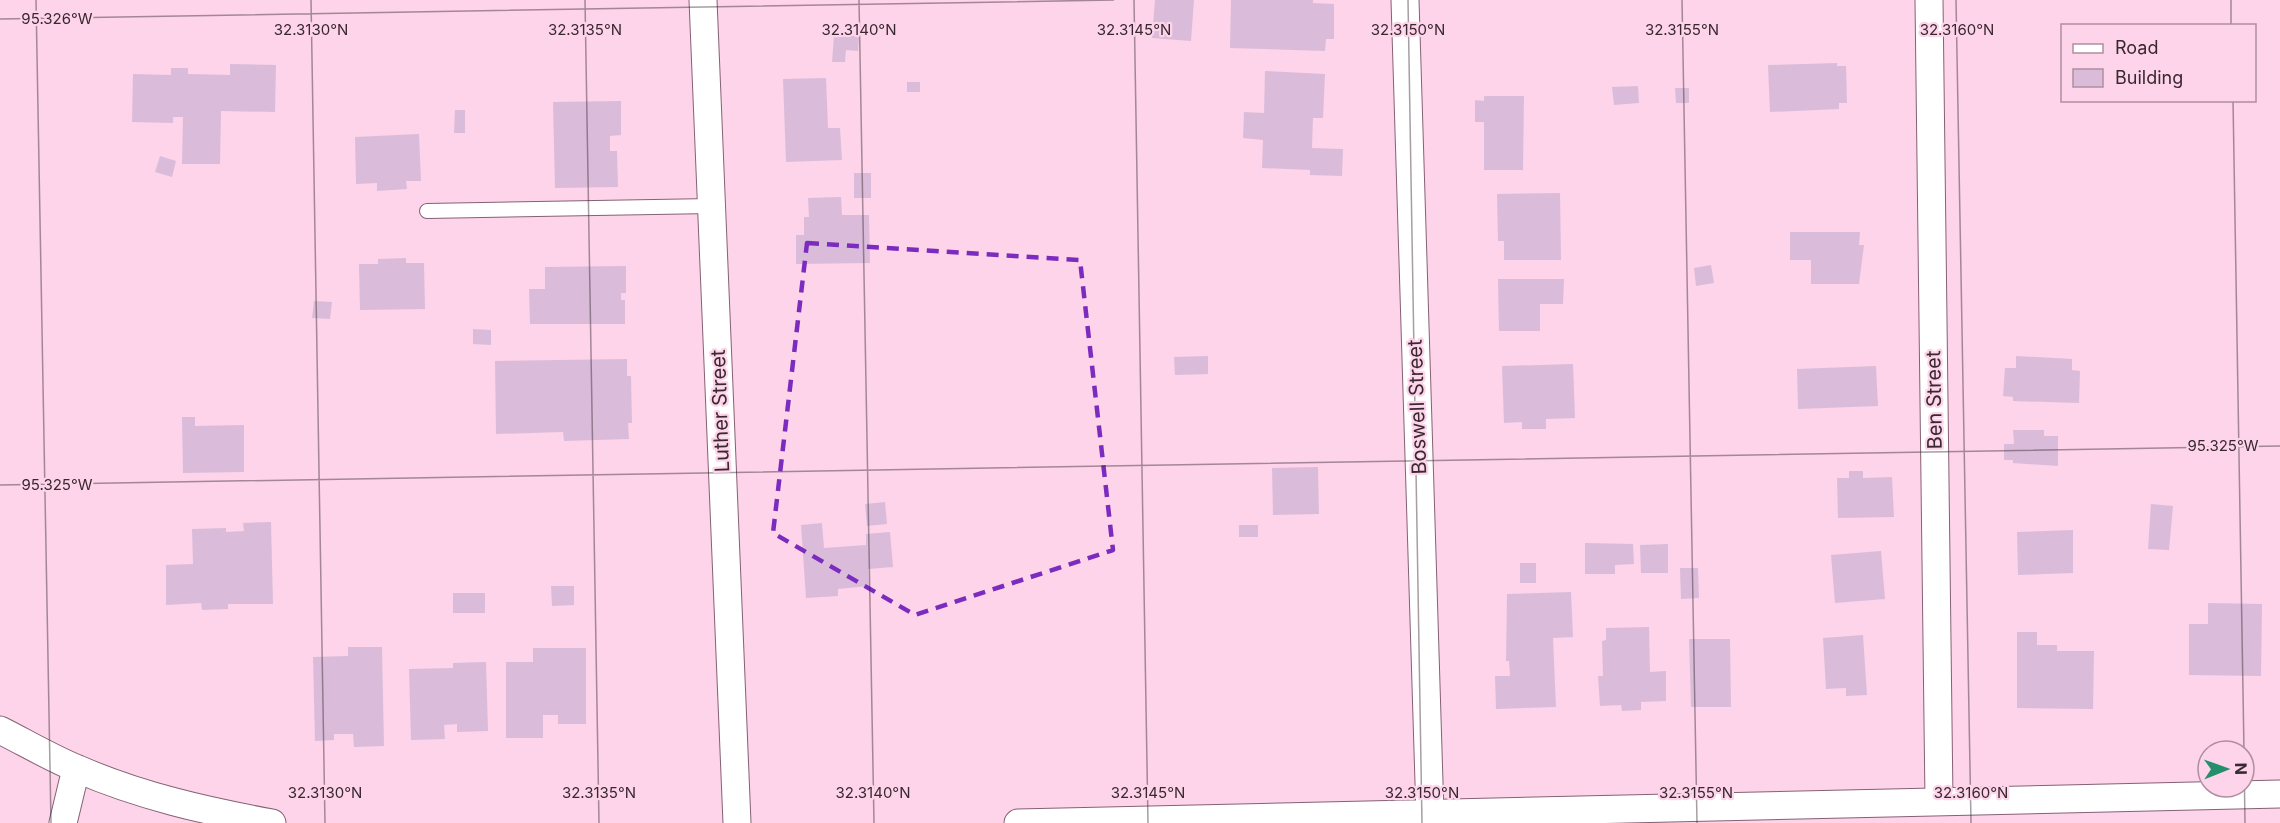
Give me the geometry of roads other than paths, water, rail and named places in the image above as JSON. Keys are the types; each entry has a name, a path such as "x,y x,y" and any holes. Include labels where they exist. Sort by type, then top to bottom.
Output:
{"street":[{"name":"Luther Street","path":"703,0 737,823"},
{"name":"Boswell Street","path":"1405,0 1430,815"},
{"name":"Ben Street","path":"1929,0 1939,801"},
{"path":"0,730 76,769 163,798 272,823"},
{"path":"63,823 76,769"},
{"path":"1018,823 2280,794"}],"lane":[{"path":"427,211 712,206"}]}
